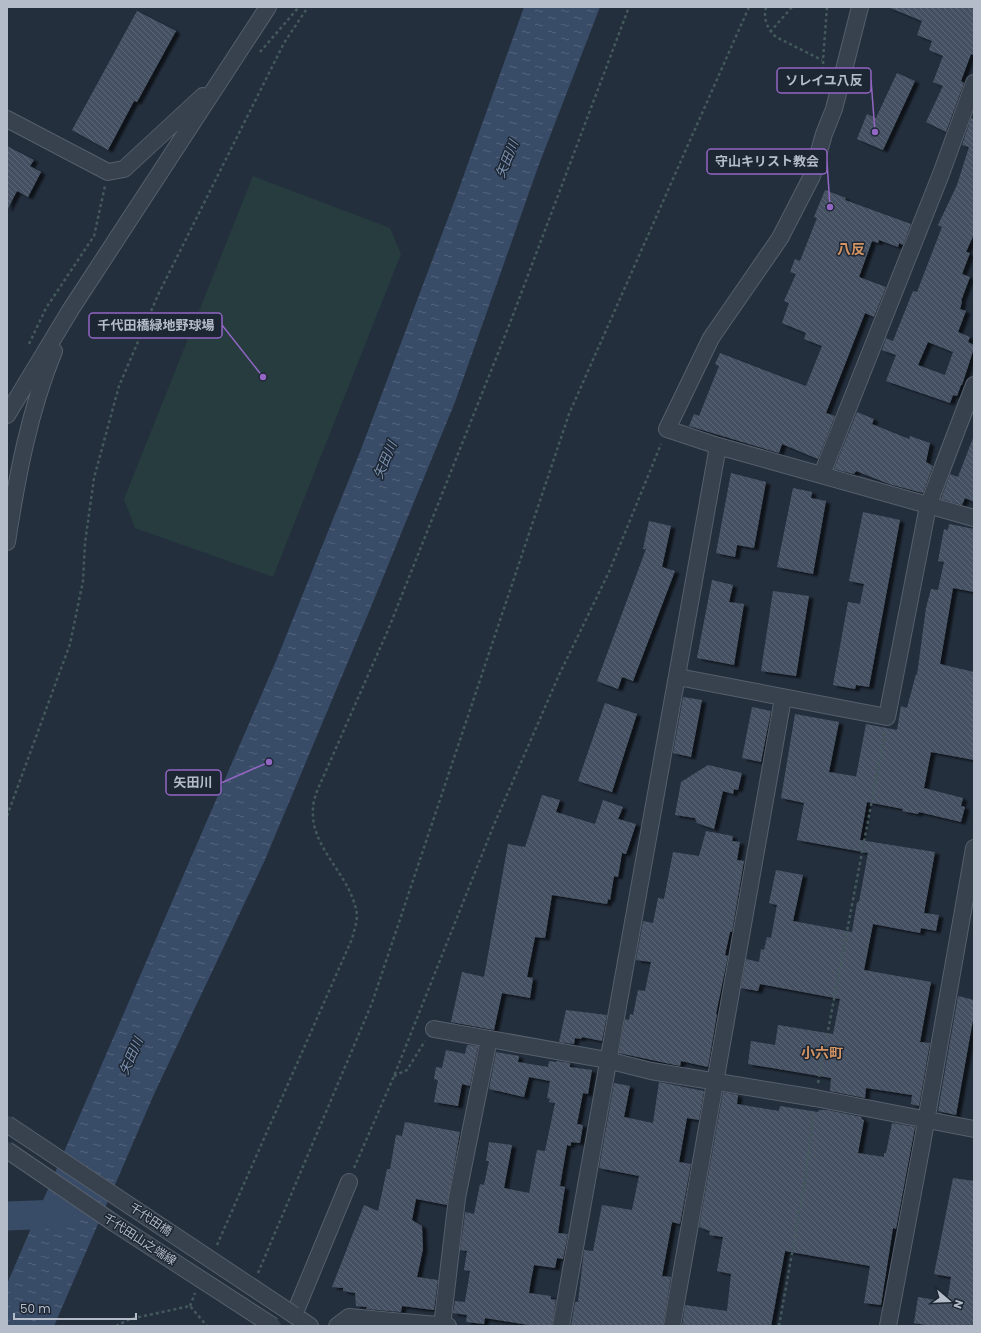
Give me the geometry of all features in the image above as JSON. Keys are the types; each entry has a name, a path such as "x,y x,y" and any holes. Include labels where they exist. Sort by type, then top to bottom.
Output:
{"street":[{"path":"8,414 71,309 268,7"},
{"path":"860,7 834,108 824,134 812,176 780,238 711,338 667,429 718,446 822,474 928,506 974,518"},
{"path":"7,119 108,172 124,169 220,80"},
{"path":"822,474 941,174 974,83"},
{"path":"7,542 15,492 30,424 50,360 71,309"},
{"path":"678,677 888,717 928,506 974,385"},
{"path":"8,414 16,408 22,408 28,412 30,424"},
{"path":"561,1326 607,1060 678,677 718,446"},
{"path":"672,1326 783,698"},
{"path":"888,1326 974,848"},
{"path":"434,1029 607,1060 651,1071 815,1098 974,1129"},
{"path":"337,1326 349,1317 444,1326 457,1198 489,1039"},
{"name":"千代田橋","path":"7,1124 294,1315"},
{"name":"千代田山之端線","path":"7,1150 114,1223 273,1326"},
{"path":"310,1326 294,1315 349,1182"}],"path":[{"path":"7,816 70,644 83,581 85,543 94,478 120,386 158,295 284,43 308,7"},
{"path":"215,1248 352,938 357,916 350,889 322,847 314,828 313,809 317,791 388,630 499,352 628,7"},
{"path":"257,1274 372,1003 569,414 749,7"},
{"path":"766,7 765,19 770,32 776,37 823,60 827,7"},
{"path":"770,32 792,7"},
{"path":"26,350 46,308 94,236 108,172"},
{"path":"349,1182 394,1076 493,827 559,675 609,572 667,429"},
{"path":"779,1326 806,1175 815,1098 888,717"},
{"path":"394,1076 407,1070 418,1051 434,1029"},
{"path":"190,1306 196,1291"},
{"path":"116,1326 138,1317 190,1306"},
{"path":"190,1306 207,1326"}],"green space":[{"path":"253,176 390,228 401,254 273,577 135,528 124,499"}],"water":[{"name":"矢田川","path":"524,7 600,7 538,167 455,402 264,862 155,1092 54,1326 7,1326 7,1284 276,661 360,452 456,197"}],"building":[{"path":"888,7 974,7 974,55 971,54 961,81 964,83 946,132 926,122 943,86 933,82 943,56 929,50 932,41 917,35 922,21"},
{"path":"137,11 176,31 137,102 134,101 108,150 72,130"},
{"path":"897,73 915,81 883,150 857,139 867,114 876,118"},
{"path":"971,118 974,119 974,234 966,252 970,253 962,274 970,277 961,301 960,309 966,311 958,332 970,337 968,342 974,345 974,348 962,385 957,396 953,395 950,403 886,381 896,355 882,350 886,338 893,341 913,291 917,292 942,227 938,225 957,185 969,147 962,145","holes":["928,342 953,352 945,375 918,365"]},
{"path":"7,146 34,160 30,166 41,172 28,197 17,191 7,210"},
{"path":"825,190 846,198 845,200 911,224 903,245 899,243 898,247 879,240 878,243 872,241 859,277 886,287 874,317 865,313 826,413 835,416 818,459 782,444 779,453 689,426 694,414 699,416 719,366 715,364 720,353 806,386 822,346 804,339 806,333 782,323 789,303 784,301 796,274 790,272 795,259 800,261 817,218 814,217"},
{"path":"857,412 874,419 872,424 909,439 910,436 930,443 926,462 933,466 923,493 889,484 856,471 854,474 834,469"},
{"path":"973,438 974,502 965,498 962,505 941,499 950,474 958,477"},
{"path":"731,473 766,482 754,548 737,545 735,557 716,553"},
{"path":"793,488 812,492 811,498 826,501 813,574 777,567"},
{"path":"863,512 900,520 869,687 856,685 855,689 833,685 848,602 860,604 864,584 849,581"},
{"path":"649,521 671,526 662,567 675,571 633,681 622,677 618,689 597,681 646,549 643,549"},
{"path":"949,524 974,529 974,592 953,588 940,664 974,672 974,760 931,752 924,788 963,798 961,806 965,807 961,822 919,812 918,814 902,811 903,809 867,802 860,840 935,852 924,913 939,915 936,931 921,928 920,933 873,924 864,970 931,982 920,1042 930,1043 919,1106 911,1104 912,1095 866,1088 865,1098 830,1091 831,1078 748,1064 751,1041 775,1045 778,1025 833,1034 840,999 760,984 758,991 741,988 746,959 759,962 761,949 764,950 767,937 771,938 777,905 769,903 776,870 803,875 793,921 852,932 868,853 797,840 804,803 781,798 795,714 839,722 829,772 856,777 866,724 897,730 901,706 907,708 916,674 917,675 926,608 931,589 938,590 944,562 938,561 944,529 948,530"},
{"path":"712,580 733,585 729,602 744,604 734,665 697,658"},
{"path":"773,591 809,596 796,676 761,671"},
{"path":"683,697 702,700 691,757 673,753"},
{"path":"605,703 637,714 612,792 578,781"},
{"path":"752,707 771,711 761,762 742,758"},
{"path":"708,765 742,773 738,790 734,789 733,794 723,791 714,829 697,823 695,818 675,815 681,782"},
{"path":"542,795 560,800 556,812 595,824 603,800 623,807 618,819 636,824 626,854 622,853 618,877 614,876 610,900 608,899 607,904 552,895 545,938 535,937 527,977 533,978 530,998 502,993 494,1030 451,1022 462,972 484,977 508,844 525,847"},
{"path":"706,831 733,836 732,841 740,842 737,860 744,861 732,932 730,932 725,955 728,956 716,1014 708,1067 681,1061 680,1066 619,1053 625,1019 629,1020 630,1014 633,1015 638,990 645,991 651,962 636,960 643,921 653,923 658,898 664,899 673,852 699,856"},
{"path":"958,996 974,1000 974,1014 956,1115 938,1111"},
{"path":"566,1010 607,1015 602,1041 582,1037 581,1039 575,1038 574,1044 559,1042"},
{"path":"467,1045 478,1046 470,1086 462,1084 458,1106 434,1102 438,1080 434,1079 436,1067 442,1068 446,1050 465,1054"},
{"path":"496,1052 519,1056 518,1062 548,1067 549,1061 557,1061 570,1063 570,1067 592,1070 588,1094 583,1093 577,1124 583,1125 580,1143 571,1142 571,1146 567,1145 560,1186 565,1187 558,1233 568,1234 563,1259 557,1258 555,1268 534,1265 531,1280 529,1293 551,1296 551,1299 556,1300 552,1326 535,1326 485,1318 484,1324 466,1322 467,1315 453,1313 455,1301 465,1302 470,1271 464,1270 467,1251 460,1250 465,1212 474,1214 480,1184 484,1185 489,1161 486,1161 489,1142 512,1145 504,1188 529,1193 537,1150 545,1151 555,1103 549,1102 550,1099 547,1098 550,1081 529,1077 524,1097 489,1089"},
{"path":"659,1082 704,1091 699,1120 687,1118 679,1162 691,1164 680,1224 672,1222 662,1276 671,1277 663,1326 571,1326 575,1302 578,1302 584,1250 593,1251 602,1205 632,1210 639,1176 599,1168 614,1083 630,1086 624,1117 653,1123"},
{"path":"723,1092 738,1095 737,1104 779,1111 780,1106 818,1112 819,1110 827,1110 862,1117 861,1119 864,1120 858,1153 884,1157 892,1123 915,1127 896,1229 893,1228 881,1305 864,1303 870,1266 785,1251 771,1326 682,1326 685,1305 727,1311 731,1274 717,1271 723,1237 709,1235 710,1231 699,1227"},
{"path":"405,1122 460,1132 447,1205 416,1199 412,1220 422,1226 423,1249 417,1277 438,1280 434,1310 402,1306 401,1312 366,1309 367,1307 356,1306 355,1293 343,1291 343,1288 332,1287 364,1205 378,1211 387,1169 390,1169 396,1135 402,1136"},
{"path":"953,1178 974,1181 974,1326 931,1326 914,1323 918,1297 947,1302 951,1277 934,1274"}],"waterway":[{"path":"7,1216 60,1214"}],"place":[{"name":"ソレイユ八反","path":"875,132"},
{"name":"守山キリスト教会","path":"830,207"},
{"name":"千代田橋緑地野球場","path":"263,377"},
{"name":"矢田川","path":"269,762"}],"district":[{"name":"八反","path":"851,249"},
{"name":"小六町","path":"822,1053"}]}
